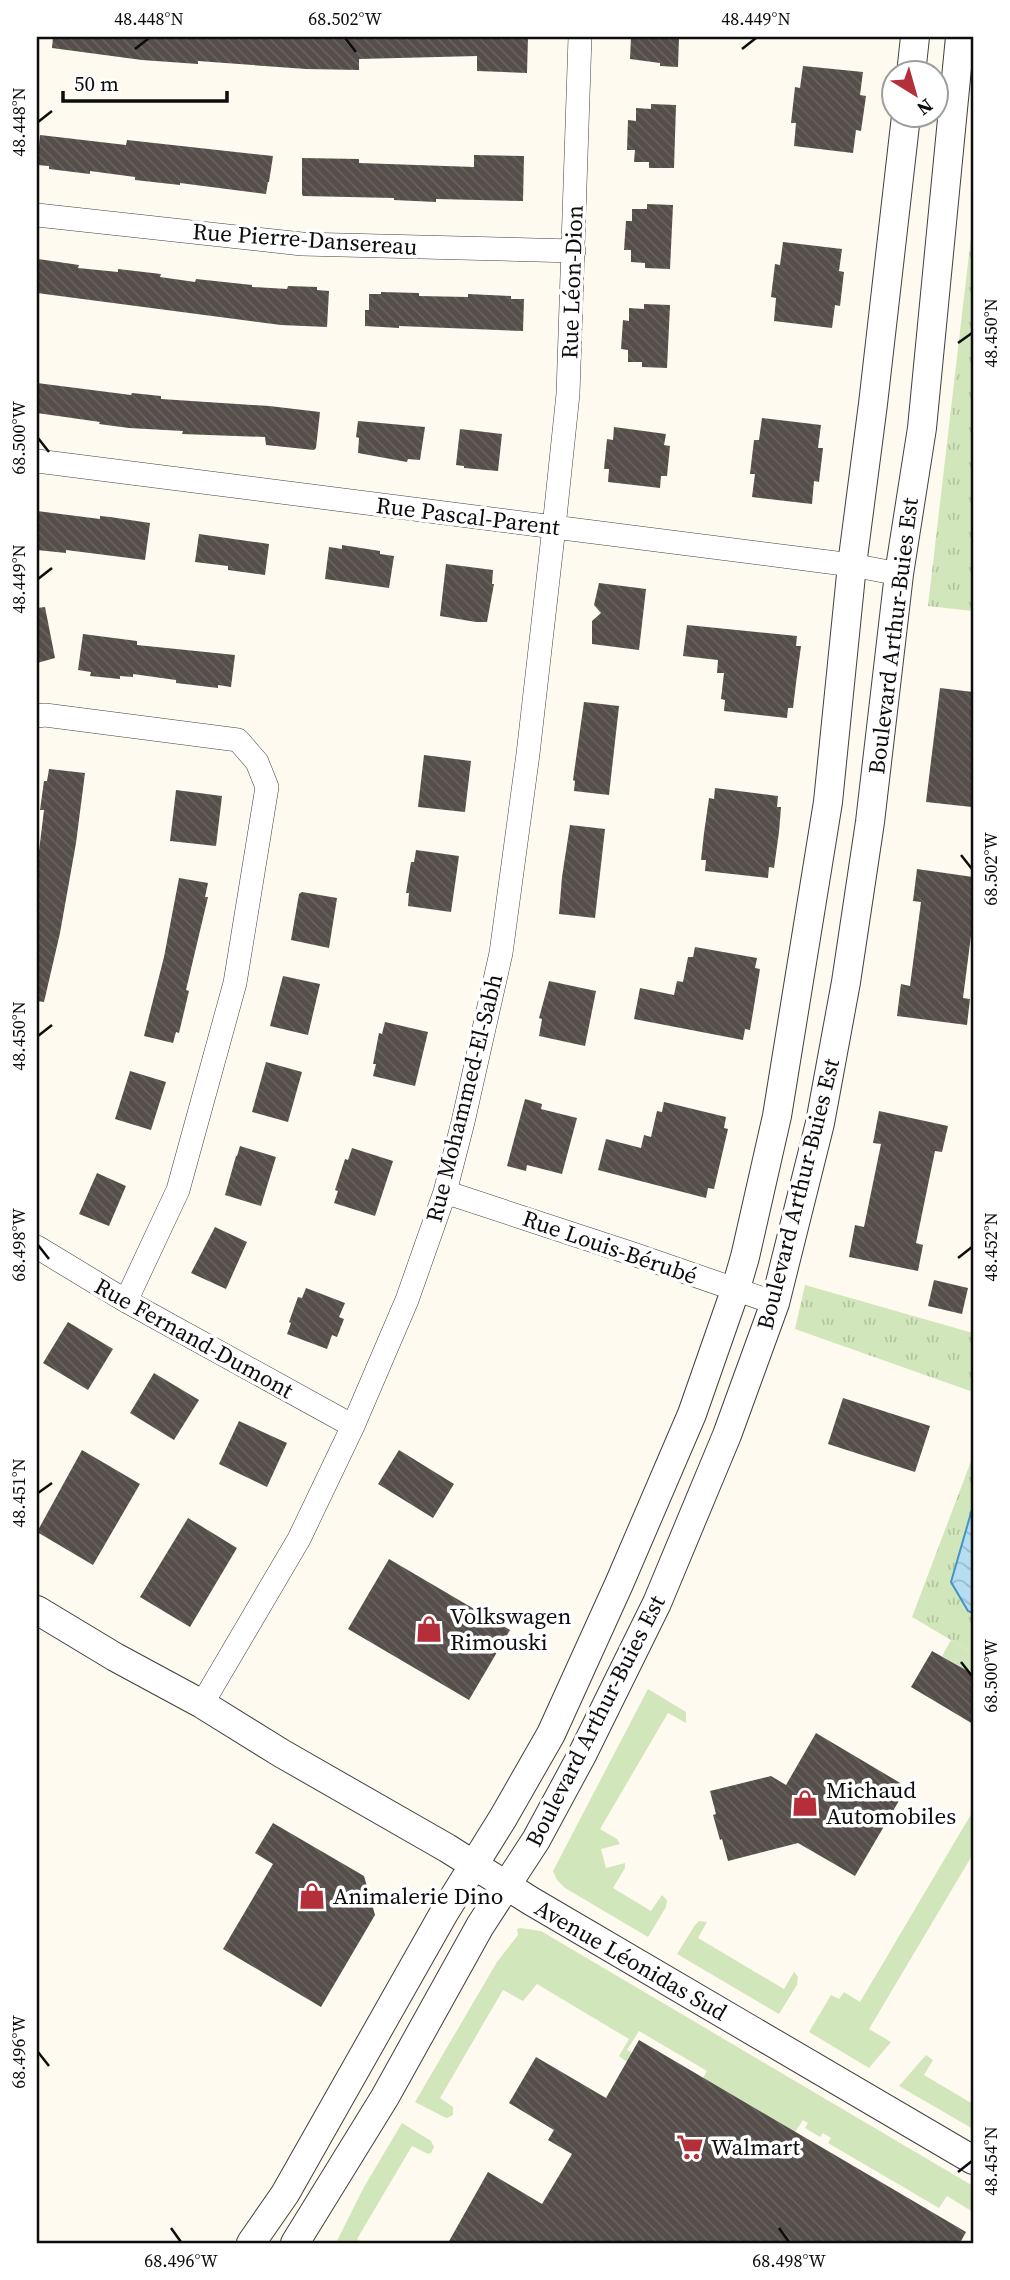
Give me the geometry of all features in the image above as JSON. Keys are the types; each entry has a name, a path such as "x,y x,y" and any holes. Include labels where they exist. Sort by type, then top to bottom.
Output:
{"street":[{"name":"Rue Léon-Dion","path":"554,527 568,394 580,37"},
{"path":"913,60 915,37"},
{"name":"Boulevard Arthur-Buies Est","path":"295,2243 385,2097 480,1926 536,1840 582,1755 657,1604 727,1435 775,1303 820,1123 846,982 870,822 899,574 922,428 960,37"},
{"name":"Boulevard Arthur-Buies Est","path":"251,2243 285,2193 551,1734 692,1414 736,1288 776,1116 828,802 852,565 904,130"},
{"name":"Rue Pierre-Dansereau","path":"37,215 302,244 574,251"},
{"name":"Rue Pascal-Parent","path":"37,461 852,565 899,574"},
{"name":"Rue Mohammed-El-Sabh","path":"202,1704 299,1539 353,1426 407,1300 445,1192 501,953 528,754 554,527"},
{"path":"37,716 238,740 257,762 267,787 234,983 178,1190 126,1301"},
{"name":"Rue Louis-Bérubé","path":"445,1192 775,1303"},
{"name":"Rue Fernand-Dumont","path":"37,1247 126,1301 353,1426"},
{"name":"Avenue Léonidas Sud","path":"37,1610 115,1657 202,1704 973,2160"}],"green space":[{"path":"973,220 973,611 928,606"},
{"path":"805,1285 973,1333 973,1392 795,1329"},
{"path":"973,1456 973,1653 912,1617"},
{"path":"951,1640 973,1653 973,1674 942,1656"},
{"path":"648,1689 686,1712 686,1723 668,1713 600,1829 617,1839 620,1844 601,1849 606,1868 625,1863 625,1868 613,1888 651,1911 662,1895 667,1900 666,1907 648,1937 565,1888 553,1871"},
{"path":"973,1811 973,1854 869,2029 891,2042 869,2068 809,2032 831,1995 839,1999 844,1992 860,2002"},
{"path":"699,1921 707,1922 698,1938 784,1989 794,1972 798,1977 797,1985 779,2014 677,1954"},
{"path":"517,1929 541,1931 973,2186 973,2212 947,2196 939,2208 828,2143 831,2138 823,2133 820,2137 805,2128 808,2123 803,2120 795,2132 703,2078 707,2071 639,2031 627,2050 632,2053 627,2062 619,2056 629,2039 537,1984 523,2001 503,1990 440,2098 453,2107 453,2115 444,2117 415,2102 497,1962 518,1935"},
{"path":"926,2055 933,2060 924,2075 973,2104 973,2129 899,2086"},
{"path":"402,2123 431,2141 434,2147 431,2153 412,2146 357,2239 363,2243 336,2243 364,2187"}],"water":[{"path":"973,1506 973,1613 968,1611 951,1582"}],"building":[{"path":"53,37 528,37 527,73 477,71 477,56 359,59 359,70 142,60 52,48"},
{"path":"631,37 679,37 678,67 630,59"},
{"path":"803,66 863,72 860,95 866,96 861,131 856,130 853,153 794,146 796,123 791,123 795,87 800,88"},
{"path":"651,104 676,105 674,168 649,168 649,162 634,162 635,150 627,150 628,120 636,121 636,108 651,109"},
{"path":"40,135 126,145 127,140 273,156 266,194 135,180 135,177 90,171 90,174 49,169 49,166 37,165"},
{"path":"474,155 524,156 523,201 436,199 436,202 302,194 302,158 474,167"},
{"path":"647,204 673,205 670,269 645,268 645,263 631,262 631,250 624,250 626,221 632,221 632,209 647,209"},
{"path":"783,242 842,249 839,271 844,272 840,306 835,305 832,328 774,321 776,298 771,297 775,264 780,265"},
{"path":"38,259 79,265 78,268 161,274 160,277 195,282 196,279 287,289 288,286 317,287 317,290 329,291 327,327 281,325 37,293"},
{"path":"419,293 419,296 511,296 511,299 524,299 523,331 365,326 369,294"},
{"path":"644,304 670,305 667,368 642,367 642,362 628,362 628,350 621,349 623,320 629,321 629,308 644,309"},
{"path":"37,383 131,395 161,396 161,399 320,412 316,448 314,450 266,445 265,437 182,434 183,431 129,428 37,413"},
{"path":"762,418 821,425 818,448 823,448 819,482 814,481 812,504 752,497 755,474 750,474 754,440 759,440"},
{"path":"358,421 425,427 420,460 408,459 407,462 358,453"},
{"path":"614,427 666,434 664,445 670,446 667,476 661,476 660,488 608,482 609,469 604,469 607,439 613,440"},
{"path":"460,429 502,434 498,471 456,465"},
{"path":"37,511 150,523 145,560 66,550 66,553 37,550"},
{"path":"199,534 269,544 265,575 195,562"},
{"path":"342,545 394,556 389,588 325,579 329,547 342,549"},
{"path":"446,564 493,570 494,584 487,622 440,616"},
{"path":"599,583 646,589 639,650 592,644 592,621 601,613 594,605"},
{"path":"45,607 55,658 37,663 37,608"},
{"path":"687,625 797,636 796,646 801,646 793,708 788,708 787,718 724,711 725,700 721,699 724,673 717,673 718,660 683,656"},
{"path":"83,634 137,641 137,645 235,655 231,687 176,683 176,680 133,674 133,677 120,676 120,679 90,676 91,672 78,670"},
{"path":"940,688 973,692 972,807 926,802"},
{"path":"584,702 619,706 609,795 574,791 573,780"},
{"path":"424,755 471,761 465,812 418,807"},
{"path":"49,769 85,773 60,933 44,1002 37,1001 37,850 39,851 44,810 40,810 44,781 47,781"},
{"path":"715,788 778,796 777,807 781,807 779,832 774,868 769,867 768,878 705,871 706,860 701,860 704,833 709,798 714,799"},
{"path":"176,790 222,796 216,846 170,841"},
{"path":"570,825 605,829 595,918 559,914"},
{"path":"416,850 459,856 451,912 408,906 409,893 406,893 411,862 414,862"},
{"path":"917,869 973,877 973,920 963,998 970,999 967,1025 897,1016 901,984 910,986 921,902 913,901"},
{"path":"179,878 208,883 205,897 208,897 186,990 189,991 179,1033 176,1032 173,1043 144,1036 164,957"},
{"path":"302,892 337,898 329,948 291,940 299,894"},
{"path":"695,947 757,958 755,968 760,969 750,1030 745,1029 743,1040 634,1019 640,988 674,995 677,981 683,982 688,957 693,957"},
{"path":"283,976 320,984 308,1035 270,1026"},
{"path":"549,981 596,991 585,1046 539,1036 542,1019 539,1018"},
{"path":"385,1022 428,1032 415,1086 373,1076 379,1033 382,1034"},
{"path":"266,1062 302,1072 288,1122 252,1112"},
{"path":"130,1071 166,1082 151,1130 115,1119"},
{"path":"525,1099 542,1104 541,1109 577,1118 562,1174 527,1165 526,1171 507,1166"},
{"path":"664,1102 726,1117 724,1128 728,1129 714,1189 708,1188 706,1198 598,1170 606,1139 641,1148 644,1135 651,1137 657,1111 662,1112"},
{"path":"879,1111 948,1126 942,1152 935,1151 916,1243 923,1245 918,1271 849,1257 855,1225 864,1227 881,1144 873,1143"},
{"path":"240,1146 276,1157 261,1206 225,1195"},
{"path":"352,1148 393,1161 375,1216 334,1203 338,1191 335,1190 345,1159 348,1160"},
{"path":"97,1173 126,1186 109,1226 79,1214"},
{"path":"215,1227 247,1242 226,1289 191,1273"},
{"path":"934,1280 968,1288 962,1314 928,1306"},
{"path":"306,1288 345,1303 339,1317 344,1319 337,1337 332,1335 327,1349 287,1334 298,1297 302,1298"},
{"path":"68,1322 113,1349 88,1390 43,1363"},
{"path":"154,1373 199,1400 174,1440 130,1413"},
{"path":"843,1398 930,1426 915,1472 828,1444"},
{"path":"239,1421 287,1443 267,1487 219,1464"},
{"path":"82,1450 140,1484 93,1565 37,1532"},
{"path":"399,1450 454,1484 433,1518 378,1484"},
{"path":"188,1518 237,1548 190,1627 140,1597"},
{"name":"Volkswagen Rimouski","path":"389,1559 510,1630 469,1700 348,1629"},
{"path":"932,1651 973,1674 973,1724 911,1687"},
{"name":"Michaud Automobiles","path":"816,1733 907,1787 855,1876 798,1843 728,1861 713,1815 716,1814 710,1791 771,1776 786,1785"},
{"name":"Animalerie Dino","path":"273,1823 364,1876 375,1915 321,2007 223,1949 273,1864 255,1853"},
{"name":"Walmart","path":"639,2040 966,2232 960,2243 448,2243 488,2172 542,2204 572,2154 548,2140 554,2130 509,2103 536,2057 606,2098"}],"place":[{"name":"Volkswagen Rimouski","path":"429,1629"},
{"name":"Michaud Automobiles","path":"805,1803"},
{"name":"Animalerie Dino","path":"312,1896"},
{"name":"Walmart","path":"690,2147"}]}
